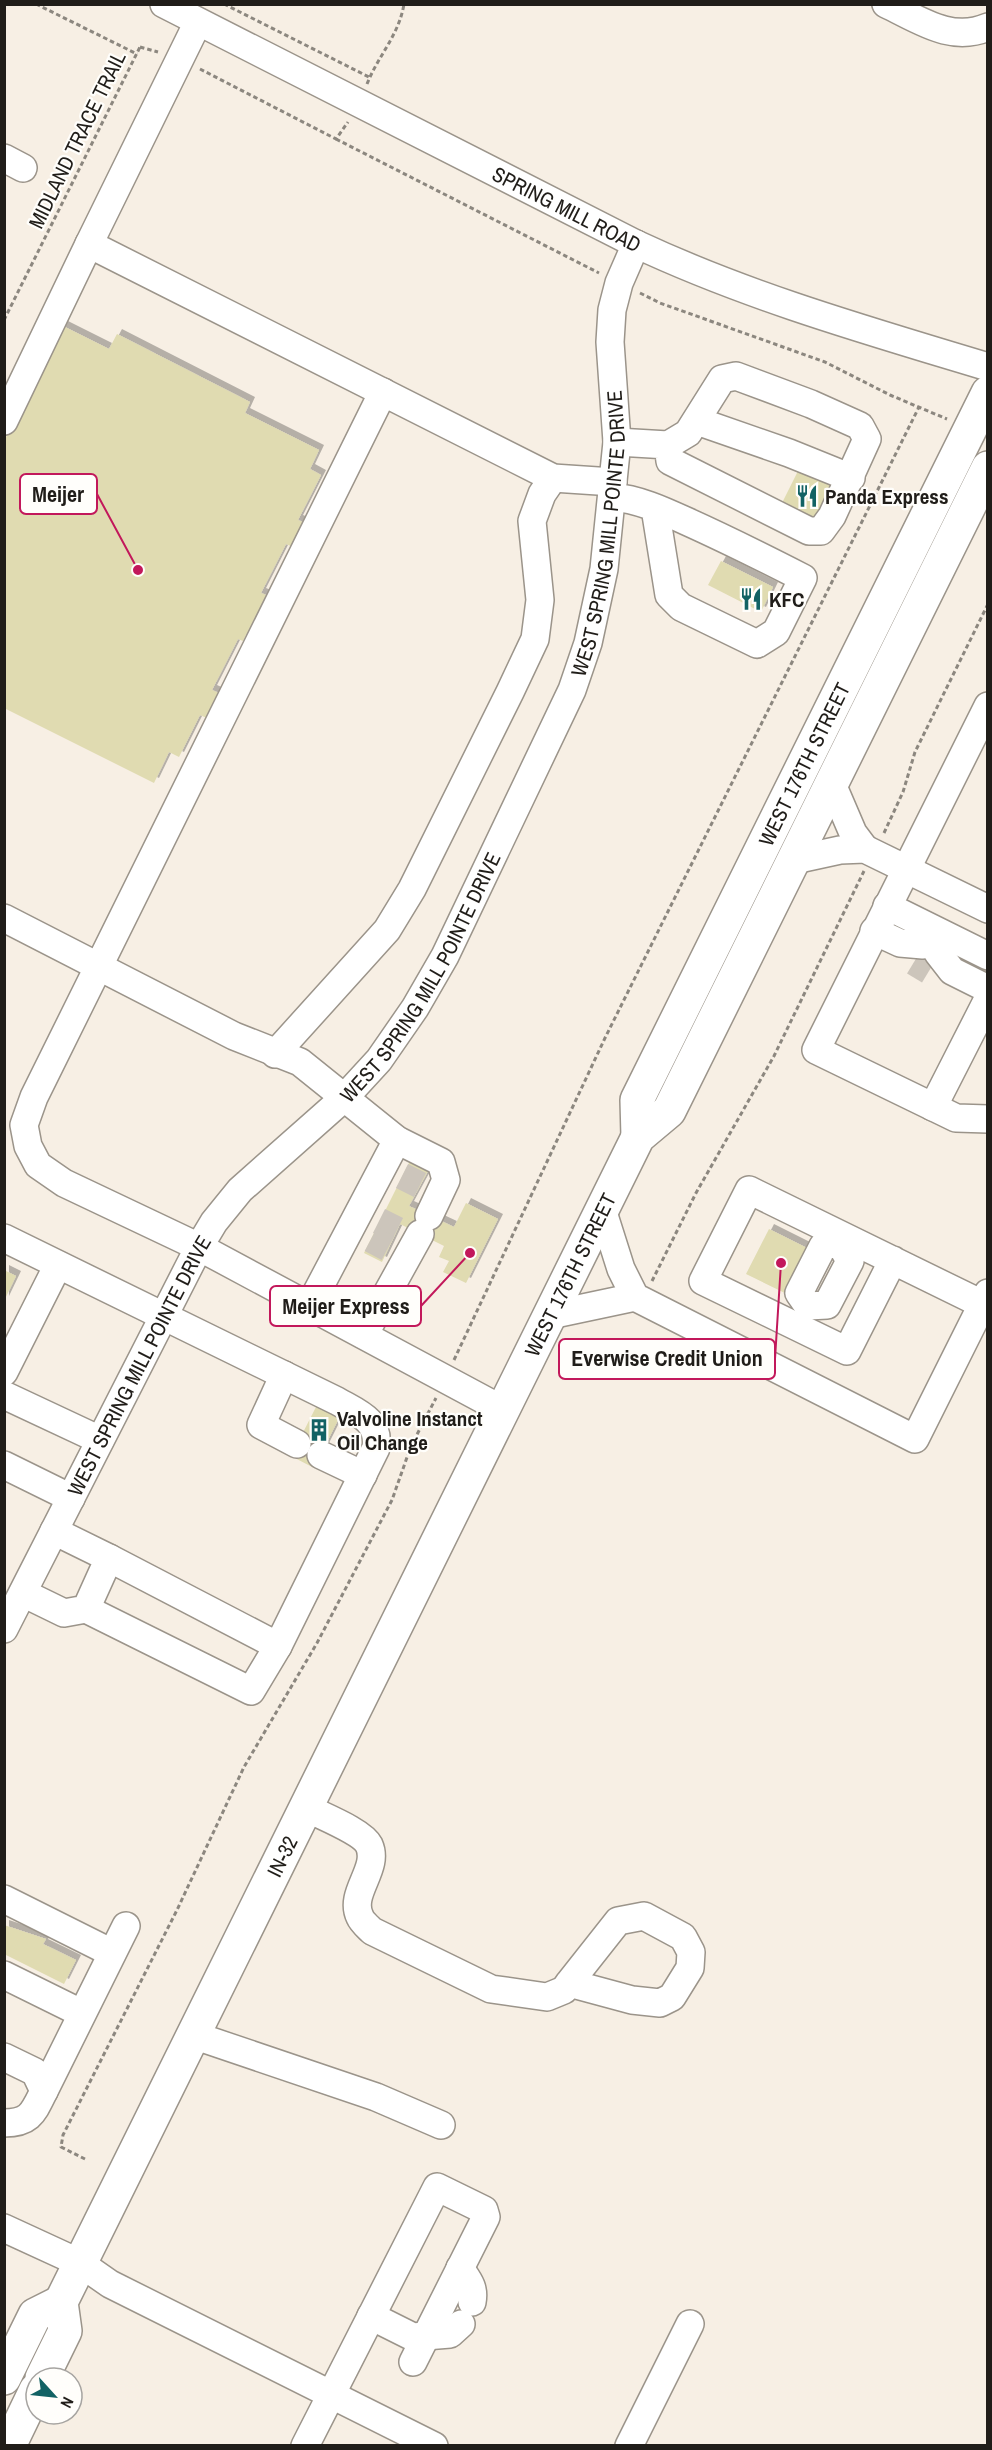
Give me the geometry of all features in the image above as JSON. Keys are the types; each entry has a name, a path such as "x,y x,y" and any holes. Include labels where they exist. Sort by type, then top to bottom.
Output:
{"main road":[{"name":"WEST 176TH STREET","path":"638,1137 637,1100 987,393"},
{"name":"WEST 176TH STREET","path":"503,1410 638,1137 669,1111 987,468"},
{"name":"IN-32","path":"61,2302 503,1410"},
{"path":"4,2378 36,2315 61,2302 65,2331 48,2366"},
{"path":"9,2445 24,2414"}],"street":[{"name":"SPRING MILL ROAD","path":"164,4 636,244 733,286 987,367"},
{"path":"886,4 945,31 967,34 987,27"},
{"path":"4,421 14,379 88,244 198,22"},
{"path":"88,244 553,478 612,489 631,498 656,516 715,534 803,578 776,632 757,644 681,607 669,595 656,516"},
{"name":"WEST SPRING MILL POINTE DRIVE","path":"4,1629 16,1593 54,1531 199,1246 240,1190 345,1097 379,1060 415,1008 445,956 572,690 588,643 604,569 617,442 610,342 612,310 619,283 636,244"},
{"path":"617,442 668,445 688,433 722,379 736,376 801,400 860,426 867,439 851,478 832,516 821,531 809,531 670,461 668,445"},
{"path":"383,392 98,966 34,1097 24,1125 28,1146 38,1165 64,1183 199,1246 503,1410"},
{"path":"697,421 789,453 851,478"},
{"path":"275,1054 387,930 412,890 510,692 535,639 540,600 532,521 542,494 553,478"},
{"path":"987,706 816,1050 956,1118 987,1119"},
{"path":"832,784 853,833 870,852"},
{"path":"794,860 840,850 870,852 987,909"},
{"path":"887,906 987,956"},
{"path":"4,918 234,1036 300,1062 397,1140 441,1162 446,1180 399,1213 309,1307"},
{"path":"874,931 987,989"},
{"path":"933,1107 987,999"},
{"path":"364,1335 399,1213 397,1140"},
{"path":"602,1209 621,1269 639,1299 915,1439 985,1298 893,1260 842,1239 749,1190 703,1281 802,1316 847,1350 893,1260"},
{"path":"4,1238 359,1413 375,1427 377,1438 376,1448 278,1646 251,1691 86,1609 64,1613 16,1593"},
{"path":"802,1316 842,1239"},
{"path":"4,1372 58,1265"},
{"path":"550,1315 639,1299"},
{"path":"284,1375 261,1425 363,1475"},
{"path":"4,1395 100,1440"},
{"path":"5,1467 70,1497"},
{"path":"54,1531 278,1646"},
{"path":"86,1609 110,1558"},
{"path":"305,1807 358,1834 369,1845 371,1861 357,1903 360,1917 372,1931 491,1989 548,1997 564,1990 570,1983"},
{"path":"4,1899 112,1953"},
{"path":"4,1907 44,1918"},
{"path":"4,2123 20,2123 33,2113 126,1926"},
{"path":"4,1975 81,2013"},
{"path":"192,2035 376,2097 441,2125"},
{"path":"4,2057 35,2072 44,2091"},
{"path":"305,2445 437,2187 484,2210 486,2217 413,2362"},
{"path":"4,2228 80,2263 110,2284 434,2445"},
{"path":"371,2316 413,2337 450,2334 467,2313 474,2293 472,2285 460,2268"},
{"path":"629,2445 690,2324"}],"path":[{"path":"36,4 136,55 140,47"},
{"path":"224,4 369,78"},
{"path":"336,139 388,46 402,17 404,4"},
{"name":"MIDLAND TRACE TRAIL","path":"4,320 140,47 180,59 660,303 825,362 890,395 951,420"},
{"path":"85,2159 61,2147 63,2135 177,1910 244,1767 317,1643 392,1500 411,1446 445,1380 605,1038 919,407"},
{"path":"639,1299 774,1056 866,867 870,852 903,792 915,752 987,604"}],"building":[{"path":"63,326 109,349 117,334 250,402 245,413 319,450 310,469 321,475 298,520 305,523 293,547 286,544 261,593 266,595 243,641 238,639 212,690 221,694 209,719 200,715 179,757 169,752 154,783 4,708 4,441"},
{"name":"Panda Express","path":"799,469 834,486 814,523 780,507"},
{"name":"KFC","path":"721,561 773,587 761,612 708,585"},
{"path":"410,1161 428,1171 409,1206 454,1227 466,1203 498,1219 466,1283 443,1272 449,1261 439,1257 444,1246 400,1224 382,1262 364,1253"},
{"path":"769,1229 815,1252 793,1297 746,1274"},
{"path":"4,1270 16,1276 4,1301"},
{"name":"Valvoline Instanct Oil Change","path":"317,1405 340,1416 314,1468 291,1456"},
{"path":"4,1925 46,1939 43,1944 76,1960 64,1984 4,1954"}],"tunnel":[{"path":"914,962 929,971"},
{"path":"402,1176 420,1185"},
{"path":"379,1221 397,1230"},
{"path":"371,1239 388,1248"}],"place":[{"name":"Panda Express","path":"807,496"},
{"name":"Meijer","path":"138,570"},
{"name":"KFC","path":"751,599"},
{"name":"Meijer Express","path":"470,1253"},
{"name":"Everwise Credit Union","path":"781,1263"},
{"name":"Valvoline Instanct Oil Change","path":"319,1430"}]}
